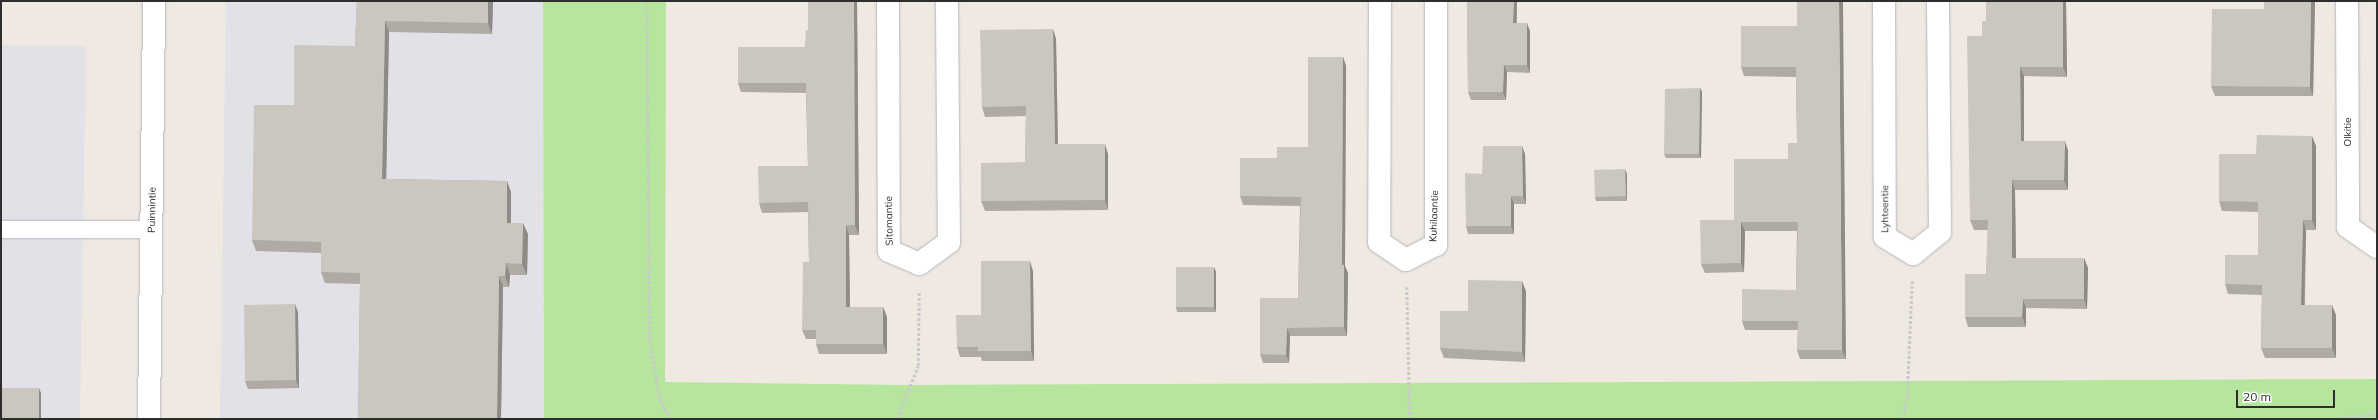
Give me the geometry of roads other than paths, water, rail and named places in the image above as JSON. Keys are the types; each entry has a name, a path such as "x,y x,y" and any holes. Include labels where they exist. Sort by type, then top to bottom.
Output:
{"street":[{"name":"Puinnintie","path":"149,419 154,1"},
{"name":"Sitomantie","path":"888,1 889,251 919,264 950,242 947,1"},
{"name":"Kuhilaantie","path":"1380,1 1379,242 1406,260 1436,245 1436,1"},
{"name":"Lyhteentie","path":"1884,1 1885,237 1913,254 1940,232 1938,1"},
{"name":"Olkitie","path":"2347,1 2348,227 2377,247"}],"lane":[{"path":"1,230 151,229"}]}
